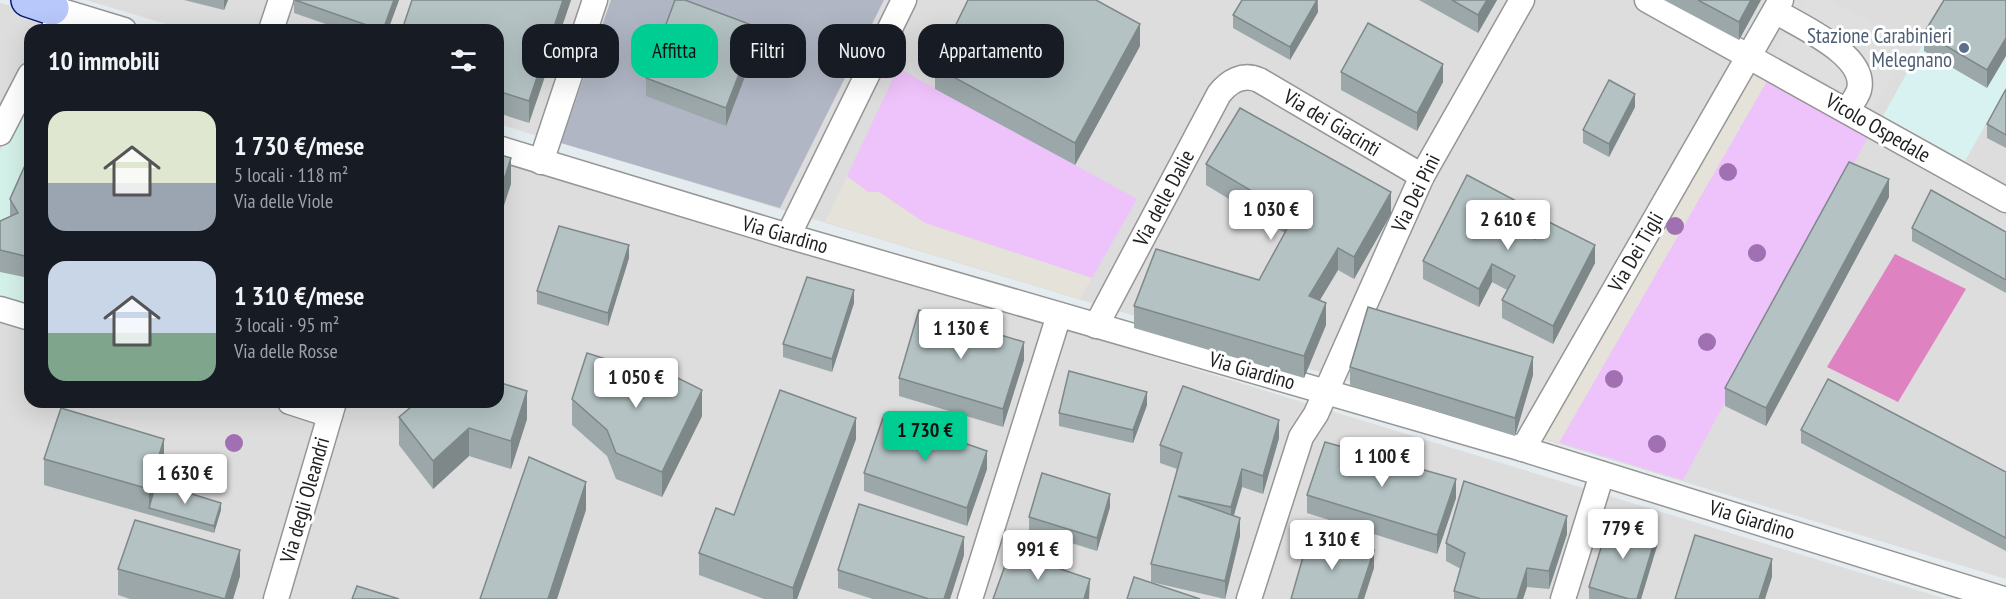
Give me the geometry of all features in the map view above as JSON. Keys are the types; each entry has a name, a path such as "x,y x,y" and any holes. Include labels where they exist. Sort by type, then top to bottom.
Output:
{"street":[{"path":"273,24 281,0"},
{"path":"541,162 595,0"},
{"path":"788,236 904,0"},
{"name":"Via Dei Pini","path":"1249,599 1298,445 1316,414 1422,176 1522,0"},
{"name":"Vicolo Ospedale","path":"1647,0 2006,200"},
{"path":"1778,6 1844,53 1854,64 1858,73 1859,89 1847,110"},
{"name":"Via Dei Tigli","path":"1523,449 1778,6"},
{"path":"50,10 102,24"},
{"name":"Via dei Giacinti","path":"1241,78 1259,80 1422,176"},
{"name":"Via delle Dalie","path":"1096,326 1219,94 1231,82 1241,78"},
{"path":"0,133 24,87"},
{"name":"Via Giardino","path":"504,150 788,236 1523,449 2003,599"},
{"path":"0,309 24,316"},
{"path":"970,599 1059,315"},
{"name":"Via degli Oleandri","path":"276,599 332,409"},
{"path":"1563,599 1602,474"}],"shaded area":[{"path":"86,0 2006,0 2006,579 504,126 504,24 166,24"},
{"path":"611,0 884,0 872,24 818,24 818,78 845,78 780,208 561,143 584,78 619,78 619,24 603,24"},
{"path":"1806,0 1831,0 1911,46 1873,110 1774,53"},
{"path":"1947,0 2006,0 2006,88 1965,161 1883,116"},
{"path":"0,3 68,21 66,24 24,24 24,106 0,152"},
{"path":"1749,55 1874,126 1683,480 1531,434"},
{"path":"1749,55 1774,69 1559,443 1531,434"},
{"path":"906,72 1137,199 1092,278 924,223 879,192 868,192 847,176 893,78 906,78"},
{"path":"24,106 24,307 0,300 0,152"},
{"path":"504,158 1946,599 0,599 0,300 24,307 24,408 504,408"},
{"path":"847,176 868,192 879,192 925,223 1092,278 1080,299 825,222"},
{"path":"1895,254 1966,289 1898,402 1827,367"}],"building":[{"path":"295,0 394,0 385,24 364,24"},
{"path":"412,0 563,0 555,24 522,24 522,78 537,78 529,101 504,93 504,24 404,24"},
{"path":"675,0 685,0 749,24 730,24 730,78 737,78 726,108 646,78 718,78 718,24 666,24"},
{"path":"968,0 1096,0 1140,24 1075,143 955,78 1064,78 1064,24 956,24"},
{"path":"1242,0 1317,0 1290,47 1233,15"},
{"path":"1452,0 1487,0 1478,15"},
{"path":"1698,0 1751,0 1739,22"},
{"path":"1944,0 2006,0 2006,38 1987,70 1924,33"},
{"path":"1368,23 1443,64 1417,113 1341,72"},
{"path":"1609,80 1635,94 1609,144 1583,130"},
{"path":"2006,89 2006,135 1987,124"},
{"path":"1240,108 1391,192 1354,257 1338,248 1309,296 1326,303 1304,356 1134,306 1156,249 1259,280 1294,216 1206,164"},
{"path":"504,156 511,158 504,180"},
{"path":"1849,162 1889,179 1766,408 1725,388"},
{"path":"24,168 24,256 0,250 0,221 18,213 10,199"},
{"path":"1467,175 1522,204 1511,227 1535,239 1545,220 1595,245 1553,326 1502,300 1515,276 1492,264 1479,289 1423,261"},
{"path":"1931,190 2006,232 2006,280 1912,228"},
{"path":"559,226 629,245 608,313 537,291"},
{"path":"807,277 854,290 832,359 783,344"},
{"path":"1368,307 1533,357 1515,418 1350,367"},
{"path":"919,310 1024,342 1003,409 899,378"},
{"path":"587,353 631,367 640,388 653,390 664,371 702,390 662,472 616,453 607,430 572,399"},
{"path":"1069,371 1147,392 1133,430 1059,413"},
{"path":"1828,379 2006,472 2006,538 1801,430"},
{"path":"504,384 527,391 511,441 469,428 433,461 399,417 410,408 504,408"},
{"path":"1183,386 1279,420 1263,476 1242,469 1231,507 1178,496 1240,518 1225,581 1151,564 1182,453 1160,445"},
{"path":"780,390 856,418 793,588 699,553 716,508 734,515"},
{"path":"61,408 164,439 149,489 44,459"},
{"path":"884,415 987,451 967,508 864,473"},
{"path":"1325,442 1456,479 1437,535 1307,495"},
{"path":"529,457 586,482 548,599 480,599"},
{"path":"1042,473 1110,494 1097,538 1029,517"},
{"path":"1464,481 1567,516 1549,571 1527,568 1517,599 1481,599 1454,591 1465,553 1446,543"},
{"path":"156,483 221,503 214,526 149,508"},
{"path":"859,504 964,537 944,599 929,599 838,570"},
{"path":"1610,518 1657,533 1637,599 1629,599 1589,587"},
{"path":"135,520 240,550 225,599 118,569"},
{"path":"1695,535 1772,559 1759,599 1675,599"},
{"path":"1309,536 1374,550 1358,599 1291,599"},
{"path":"1010,552 1090,579 1084,599 993,599"},
{"path":"1134,577 1200,599 1127,599"},
{"path":"357,586 399,599 352,599"}],"place":[{"name":"Stazione Carabinieri Melegnano","path":"1964,48"}]}
